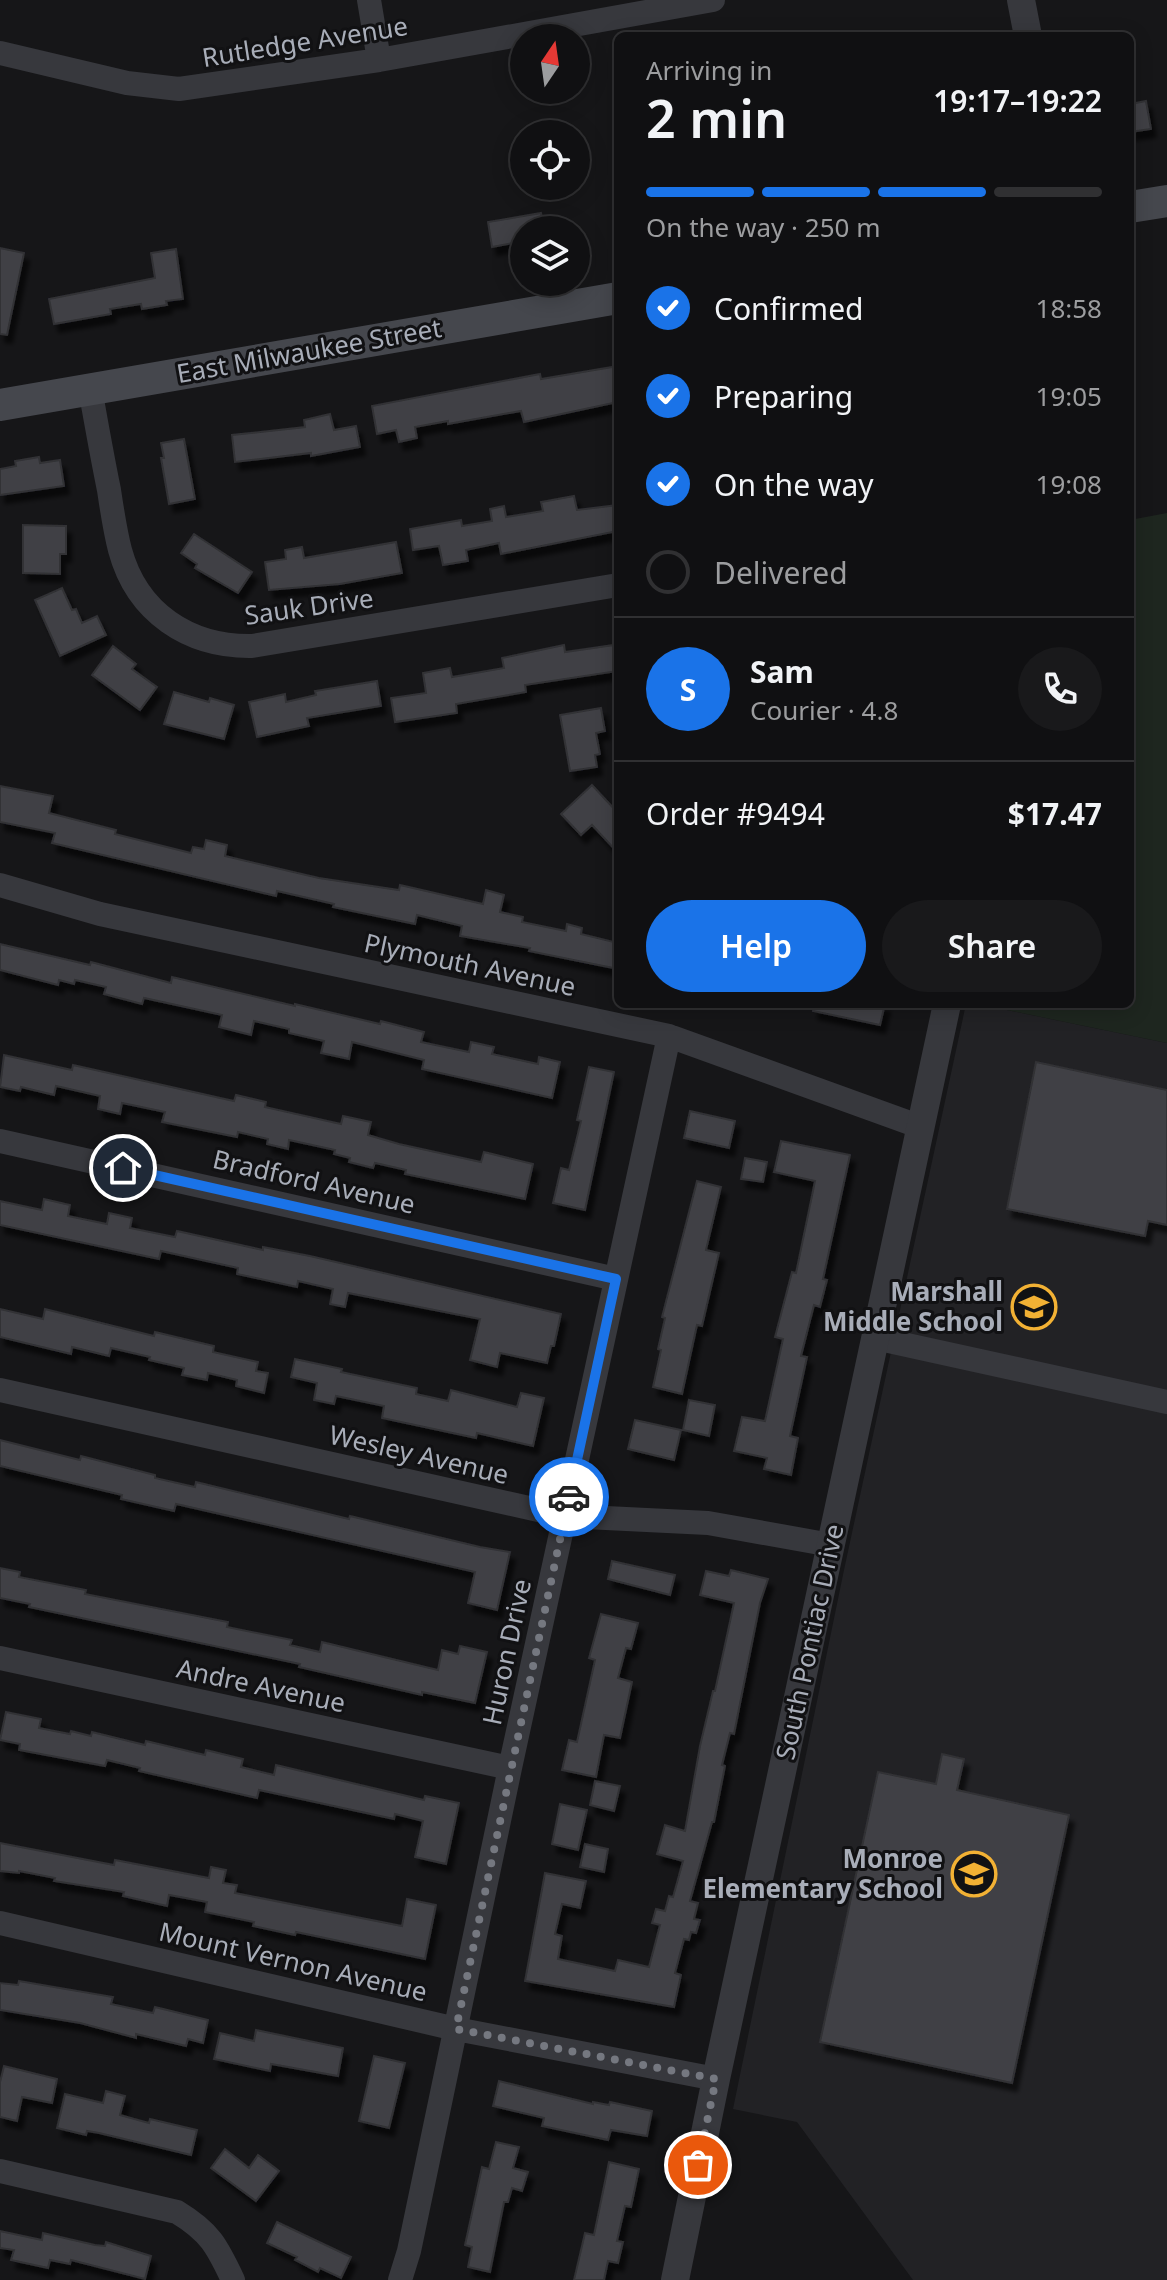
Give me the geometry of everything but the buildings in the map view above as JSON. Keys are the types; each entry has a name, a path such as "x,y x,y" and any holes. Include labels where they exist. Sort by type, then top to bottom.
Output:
{"main road":[{"path":"1134,206 1167,201"},
{"name":"East Milwaukee Street","path":"0,405 614,299"}],"street":[{"path":"369,0 379,60"},
{"name":"Rutledge Avenue","path":"0,53 127,83 179,89 379,60 651,6 713,0"},
{"path":"1021,0 1027,32"},
{"name":"Sauk Drive","path":"90,388 120,551 131,578 160,616 204,641 252,646 614,586"},
{"name":"Plymouth Avenue","path":"0,885 100,914 669,1036 921,1127"},
{"name":"South Pontiac Drive","path":"675,2280 946,1008"},
{"name":"Huron Drive","path":"400,2280 409,2251 669,1036"},
{"name":"Bradford Avenue","path":"0,1141 616,1279"},
{"path":"875,1338 1167,1402"},
{"name":"Wesley Avenue","path":"0,1390 565,1516 708,1523 831,1545"},
{"name":"Andre Avenue","path":"0,1658 510,1768"},
{"name":"Mount Vernon Avenue","path":"0,1923 456,2029 716,2079"},
{"path":"0,2171 177,2212 199,2225 217,2247 233,2280"}],"shaded area":[{"path":"1167,513 1167,1043 997,1008 1134,1008 1134,519"},
{"name":"Monroe Elementary School","path":"965,1008 997,1008 1167,1043 1167,2280 913,2280 797,2122 733,2109 844,1570"}],"way so far":[{"path":"569,1497 456,2029 716,2079 698,2165"}],"place":[{"name":"Marshall Middle School","path":"1034,1307"},
{"name":"Monroe Elementary School","path":"974,1874"}],"route":[{"path":"123,1168 616,1279 569,1497"}]}
